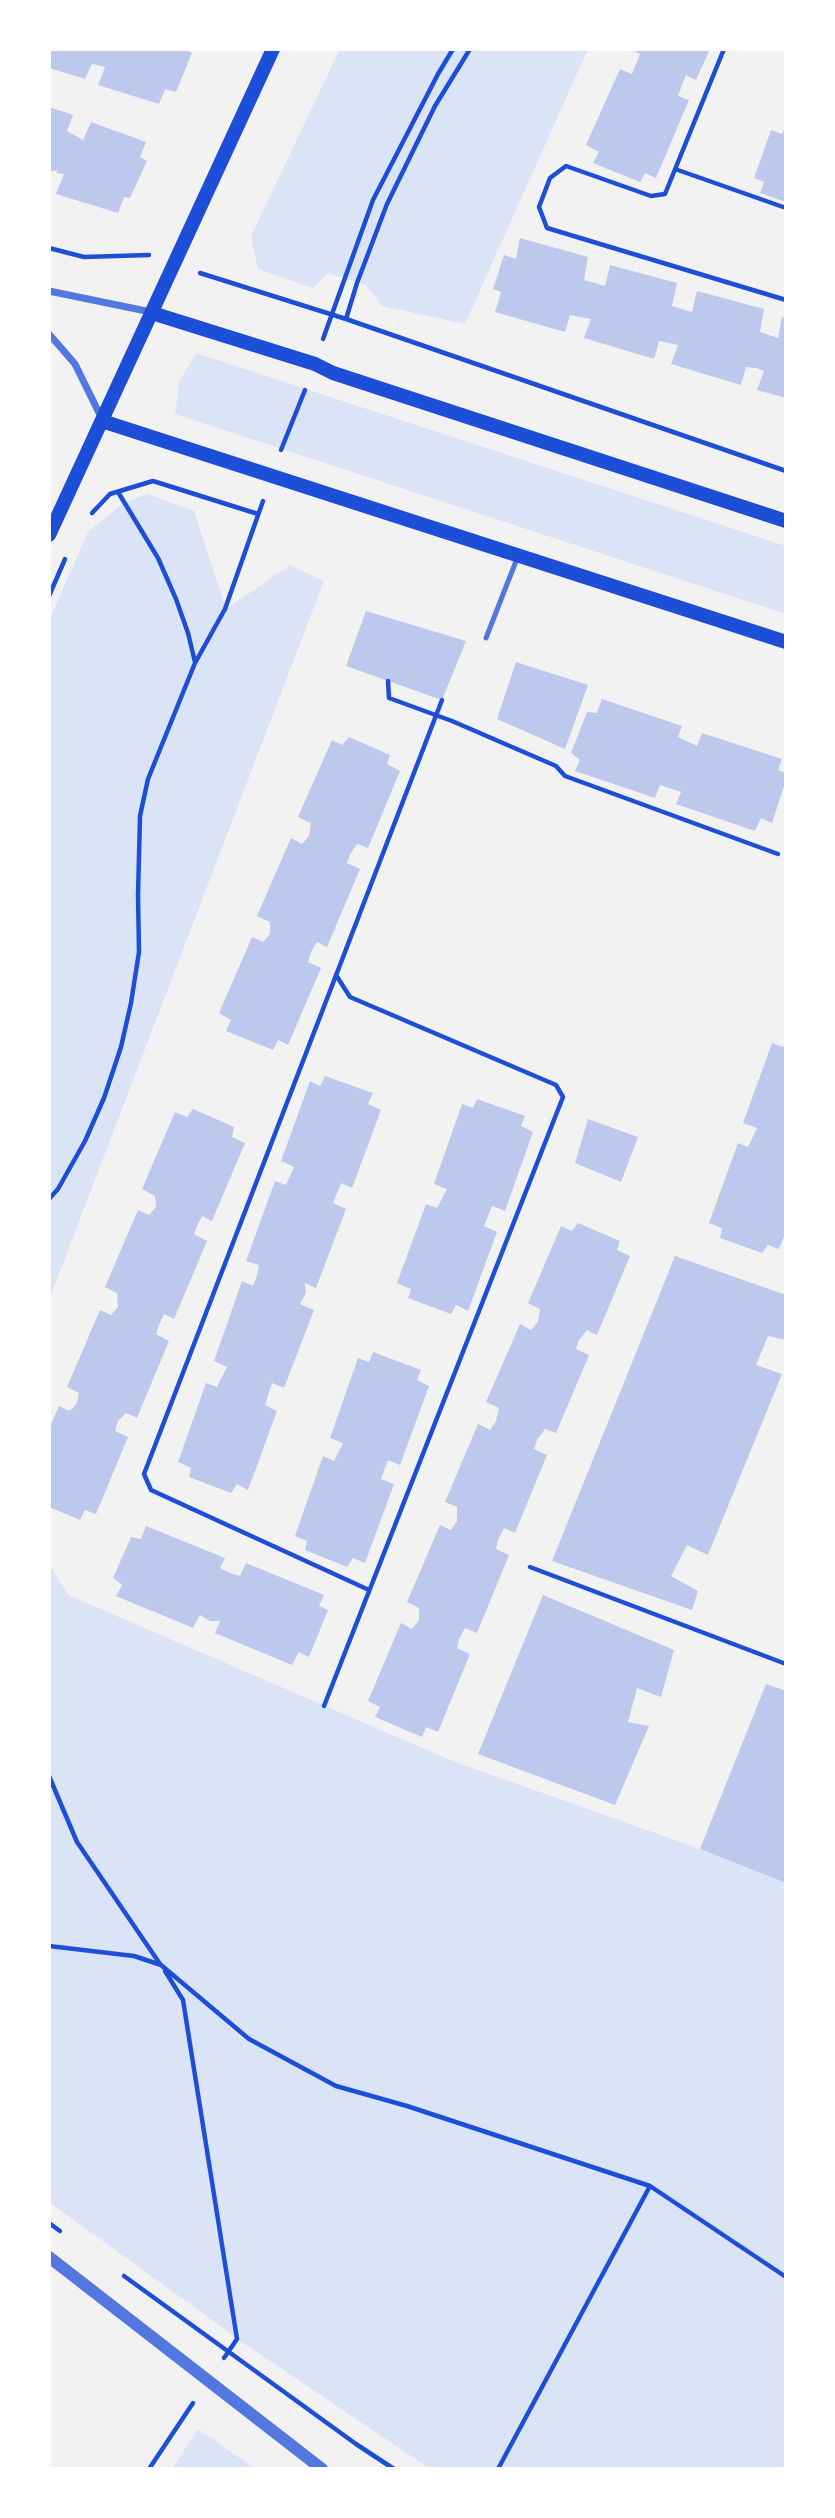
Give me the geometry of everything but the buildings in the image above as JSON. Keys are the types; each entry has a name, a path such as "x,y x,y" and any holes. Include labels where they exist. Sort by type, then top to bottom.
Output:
{"main road":[{"path":"49,535 273,49"},
{"path":"152,313 315,364 345,377 786,521"},
{"path":"102,421 786,642"}],"street":[{"path":"49,291 152,313"},
{"path":"49,334 75,364 102,421"},
{"path":"49,2257 322,2469"}],"lane":[{"path":"486,638 518,555"}],"path":[{"path":"49,1199 58,1189 85,1141 104,1098 121,1046 139,952 140,816 148,779 195,663 225,609 271,475 315,364 330,314 373,200 453,49"},
{"path":"346,320 387,204 435,106 470,49"},
{"path":"724,49 665,194 651,196 566,166 550,178 539,207 547,228 786,300"},
{"path":"675,169 786,208"},
{"path":"49,248 84,257 116,258 146,254 330,314 786,471"},
{"path":"87,519 110,494 153,481 258,514"},
{"path":"118,492 158,558 172,589 188,633 195,663"},
{"path":"49,596 69,550"},
{"path":"388,681 389,698 556,766 565,776 778,854"},
{"path":"369,1590 150,1490 144,1474 442,700"},
{"path":"324,1706 563,1097 556,1085 350,998 336,975"},
{"path":"530,1567 786,1664"},
{"path":"49,1776 77,1842 183,2000 237,2339 149,2469"},
{"path":"49,1946 134,1956 162,1965 249,2039 336,2086 407,2106 650,2186 786,2277"},
{"path":"498,2469 650,2186"},
{"path":"49,2223 60,2231"},
{"path":"117,2271 394,2469"}],"shaded area":[{"path":"340,49 588,49 465,324 382,306 366,285 328,273 313,288 258,269 251,236"},
{"path":"196,353 786,546 786,614 175,414 179,382"},
{"path":"148,494 194,511 226,609 290,565 324,581 49,1300 49,621 88,532 123,503"},
{"path":"49,1564 68,1595 453,1761 700,1849 786,1883 786,2469 430,2469 242,2342 49,2202"},
{"path":"198,2429 256,2469 172,2469"}]}
